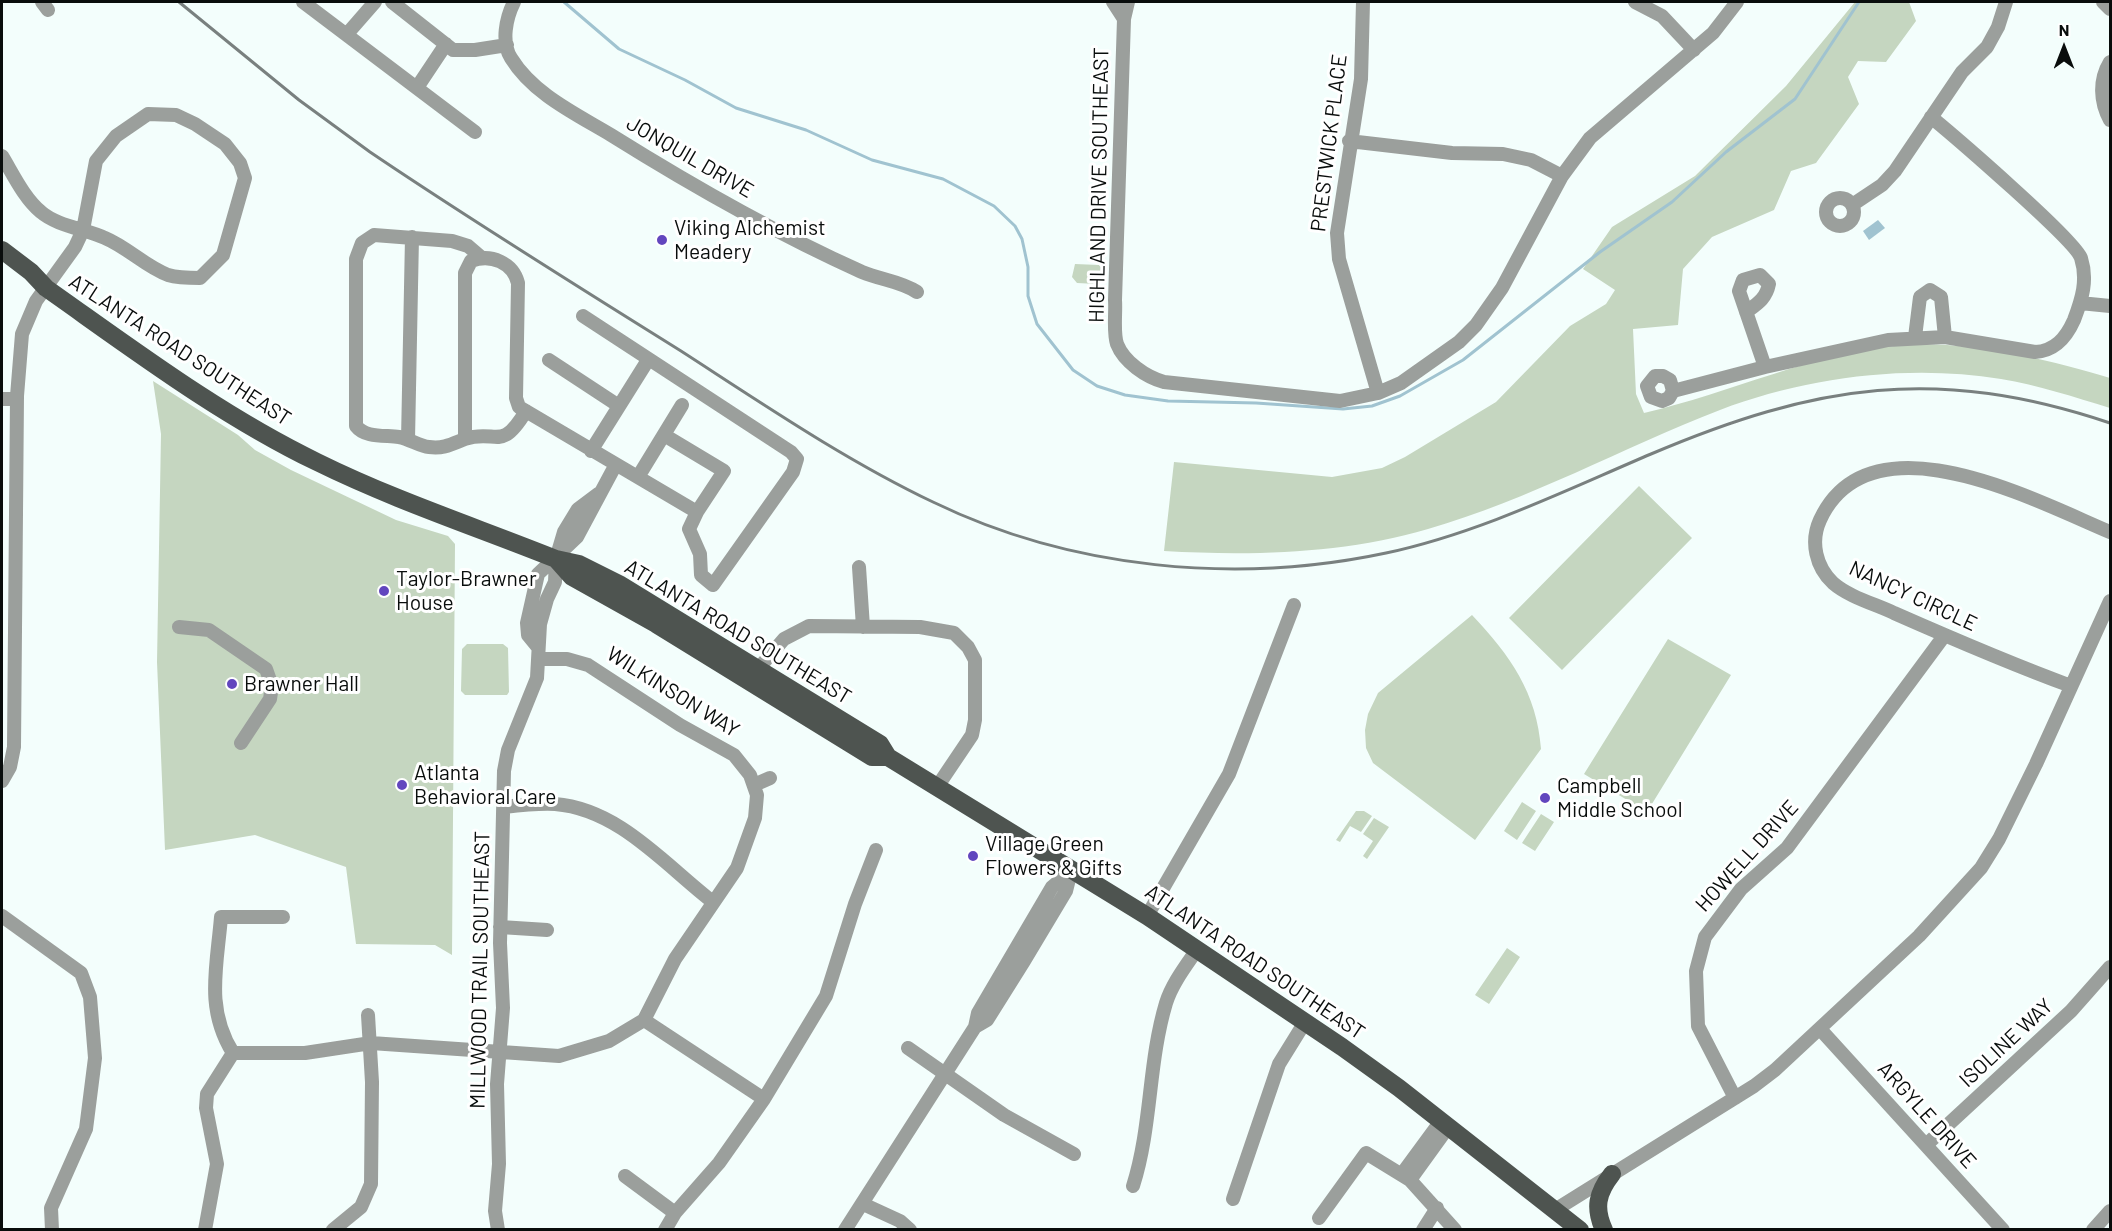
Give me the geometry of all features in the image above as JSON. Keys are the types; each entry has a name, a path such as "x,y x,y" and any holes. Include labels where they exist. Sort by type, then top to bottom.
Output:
{"main road":[{"name":"ATLANTA ROAD SOUTHEAST","path":"2,250 31,272 46,288 208,400 285,446 394,497 556,559 579,564 619,584 880,744 888,757 1147,916 1371,1067 1580,1230"},
{"name":"ATLANTA ROAD SOUTHEAST","path":"2,266 24,281 46,288"},
{"name":"ATLANTA ROAD SOUTHEAST","path":"556,559 572,577 656,624 872,757 888,757"},
{"path":"1604,1230 1598,1217 1598,1201 1600,1189 1612,1174"}],"street":[{"path":"303,2 418,86 475,132"},
{"path":"347,34 375,2"},
{"path":"392,2 453,50 461,51 507,45 507,22 514,2"},
{"path":"1113,2 1124,19"},
{"name":"HIGHLAND DRIVE SOUTHEAST","path":"1128,2 1124,19 1115,300 1117,344 1137,369 1149,378 1164,382 1340,401 1378,393 1401,383 1459,342 1476,325 1502,288 1562,176 1590,138 1717,29 1737,2"},
{"name":"PRESTWICK PLACE","path":"1363,2 1361,80 1349,141 1337,233 1339,259 1378,393"},
{"path":"1635,2 1662,16 1694,50"},
{"path":"1852,205 1882,184 1895,171 1962,72 1987,46 1998,27 2006,2"},
{"path":"2103,2 2110,9"},
{"path":"418,86 446,44"},
{"name":"JONQUIL DRIVE","path":"507,45 510,56 527,80 558,103 667,170 788,237 865,273 904,284 917,292"},
{"path":"2110,62 2103,78 2102,90 2103,104 2110,120"},
{"path":"2,156 21,188 42,213 83,230 128,249 166,274 200,278 223,255 245,178 234,152 195,124 176,115 148,114 116,136 96,160 83,230 75,247 34,305 22,334 17,399 14,747 10,767 2,781"},
{"path":"1673,391 1849,347 1915,337 1945,337 2035,352 2047,352 2059,345 2080,303 2085,274 2080,254 2027,202 1931,117"},
{"path":"1349,141 1452,153 1503,154 1531,160 1562,176"},
{"path":"526,411 516,428 504,436 465,439 440,448 426,447 408,440 369,434 359,430 354,420 356,259 359,247 370,236 412,237 468,246 482,258 503,263 516,275 516,398 519,407 526,411 615,466 697,512"},
{"path":"408,440 412,237"},
{"path":"465,439 465,273 471,261 482,258"},
{"path":"1915,337 1920,297 1930,290 1941,297 1945,337"},
{"path":"2080,303 2110,306"},
{"path":"1746,312 1765,367"},
{"path":"583,316 791,452 797,459 793,472 712,585 701,575 700,554 689,530 697,512 724,471 664,435"},
{"path":"549,360 619,406"},
{"path":"591,451 648,360"},
{"path":"2,399 17,399"},
{"path":"638,477 682,405"},
{"path":"538,652 528,635 527,613 538,574 577,537 615,466"},
{"name":"NANCY CIRCLE","path":"2071,686 1944,636 1841,589 1826,575 1816,553 1815,532 1829,504 1848,484 1866,476 1899,467 1935,470 2007,489 2110,532"},
{"path":"556,559 564,532 578,509 598,494"},
{"path":"859,567 863,627"},
{"path":"2,586 17,586"},
{"path":"1555,1210 1735,1098 1775,1070 1919,936 1978,871 2000,837 2110,601"},
{"path":"1147,916 1229,774 1294,605"},
{"path":"758,669 784,639 797,630 809,626 942,629 954,633 968,647 975,660 975,720 972,735 937,787"},
{"path":"179,627 209,630 266,669 272,686 270,699 241,743"},
{"name":"HOWELL DRIVE","path":"1735,1098 1698,1026 1696,971 1705,937 1741,889 1783,853 1793,841 1944,636"},
{"name":"WILKINSON WAY","path":"538,652 588,665 680,725 734,754 743,764 754,785 757,807 737,868 675,959 644,1020"},
{"name":"MILLWOOD TRAIL SOUTHEAST","path":"498,1230 495,1211 499,1164 497,1084 503,1008 500,927 504,807 502,790 508,750 537,678 538,652"},
{"path":"754,785 770,778"},
{"path":"504,807 555,804 602,817 627,832 713,902"},
{"path":"665,1230 675,1213 719,1163 764,1099 832,983 855,904 876,850"},
{"path":"845,1230 975,1027 978,1013 1052,887 1071,870"},
{"path":"2,916 81,973 90,997 95,1058 86,1129 51,1208 52,1230"},
{"path":"233,1053 222,1035 216,1015 214,988 221,917 283,917"},
{"path":"500,927 547,930"},
{"path":"1133,1186 1147,1130 1158,1037 1167,1001 1196,951"},
{"name":"ISOLINE WAY","path":"1926,1145 2071,1011 2110,967"},
{"path":"333,1230 361,1208 370,1184 368,1015"},
{"path":"233,1053 305,1053 370,1043 547,1056 576,1053 609,1041 644,1020 764,1099"},
{"path":"1233,1199 1279,1064 1305,1022"},
{"name":"ARGYLE DRIVE","path":"1820,1029 2003,1230"},
{"path":"908,1047 1004,1114 1074,1154"},
{"path":"206,1230 217,1164 206,1108 207,1094 233,1053"},
{"path":"1406,1177 1445,1124"},
{"path":"1319,1218 1366,1153 1406,1177 1455,1230"},
{"path":"625,1176 675,1213"},
{"path":"863,1204 900,1221 910,1230"},
{"path":"1422,1230 1437,1208"},
{"path":"2093,1230 2110,1211"}],"green space":[{"path":"1855,2 1909,2 1916,21 1886,62 1858,61 1848,77 1859,104 1816,163 1791,171 1774,210 1712,237 1683,269 1678,325 1633,329 1636,394 1644,413 1805,364 1871,349 1928,344 1981,348 2035,358 2110,378 2110,408 2001,379 1930,373 1858,376 1788,389 1720,410 1539,489 1428,529 1363,544 1297,551 1230,553 1164,551 1174,462 1332,477 1382,468 1405,457 1496,402 1570,326 1606,304 1615,290 1583,269 1612,227 1695,176 1786,86"},
{"path":"1075,264 1099,265 1103,270 1097,284 1077,283 1072,277"},
{"path":"153,381 238,435 255,450 291,470 396,520 448,536 455,544 452,955 435,945 356,944 346,867 255,835 165,850 157,662 161,434"},
{"path":"1639,486 1692,538 1562,670 1509,618"},
{"path":"1472,615 1498,645 1519,676 1534,710 1541,749 1475,840 1373,763 1366,748 1365,730 1368,714 1378,693"},
{"path":"1668,639 1731,675 1647,812 1584,774"},
{"path":"467,644 503,644 508,648 509,692 507,695 465,695 461,691 462,649"},
{"path":"1522,802 1536,811 1517,840 1504,831"},
{"path":"1356,811 1364,811 1372,816 1361,832 1350,826 1340,842 1336,840"},
{"path":"1541,814 1554,822 1535,851 1522,843"},
{"path":"1374,818 1389,827 1367,859 1363,856 1373,841 1363,834"},
{"path":"1507,948 1520,957 1489,1004 1475,995"}],"water":[{"path":"1878,220 1885,228 1869,240 1863,231"}],"waterway":[{"path":"564,2 619,49 685,80 736,108 806,130 872,160 943,179 994,206 1015,226 1022,239 1028,267 1028,296 1037,324 1073,370 1097,386 1125,395 1168,401 1256,403 1343,409 1372,406 1400,396 1463,360 1600,252 1672,202 1726,152 1795,99 1859,2"}],"railway":[{"path":"179,2 299,100 370,152 836,450 900,486 986,525 1041,543 1097,556 1155,565 1213,569 1271,568 1329,563 1386,553 1421,545 1488,523 1711,430 1768,411 1823,398 1878,391 1932,389 1988,394 2047,405 2110,423"}],"place":[{"name":"Viking Alchemist Meadery","path":"662,240"},
{"name":"Taylor-Brawner House","path":"384,591"},
{"name":"Brawner Hall","path":"232,684"},
{"name":"Atlanta Behavioral Care","path":"402,785"},
{"name":"Campbell Middle School","path":"1545,798"},
{"name":"Village Green Flowers & Gifts","path":"973,856"}]}
